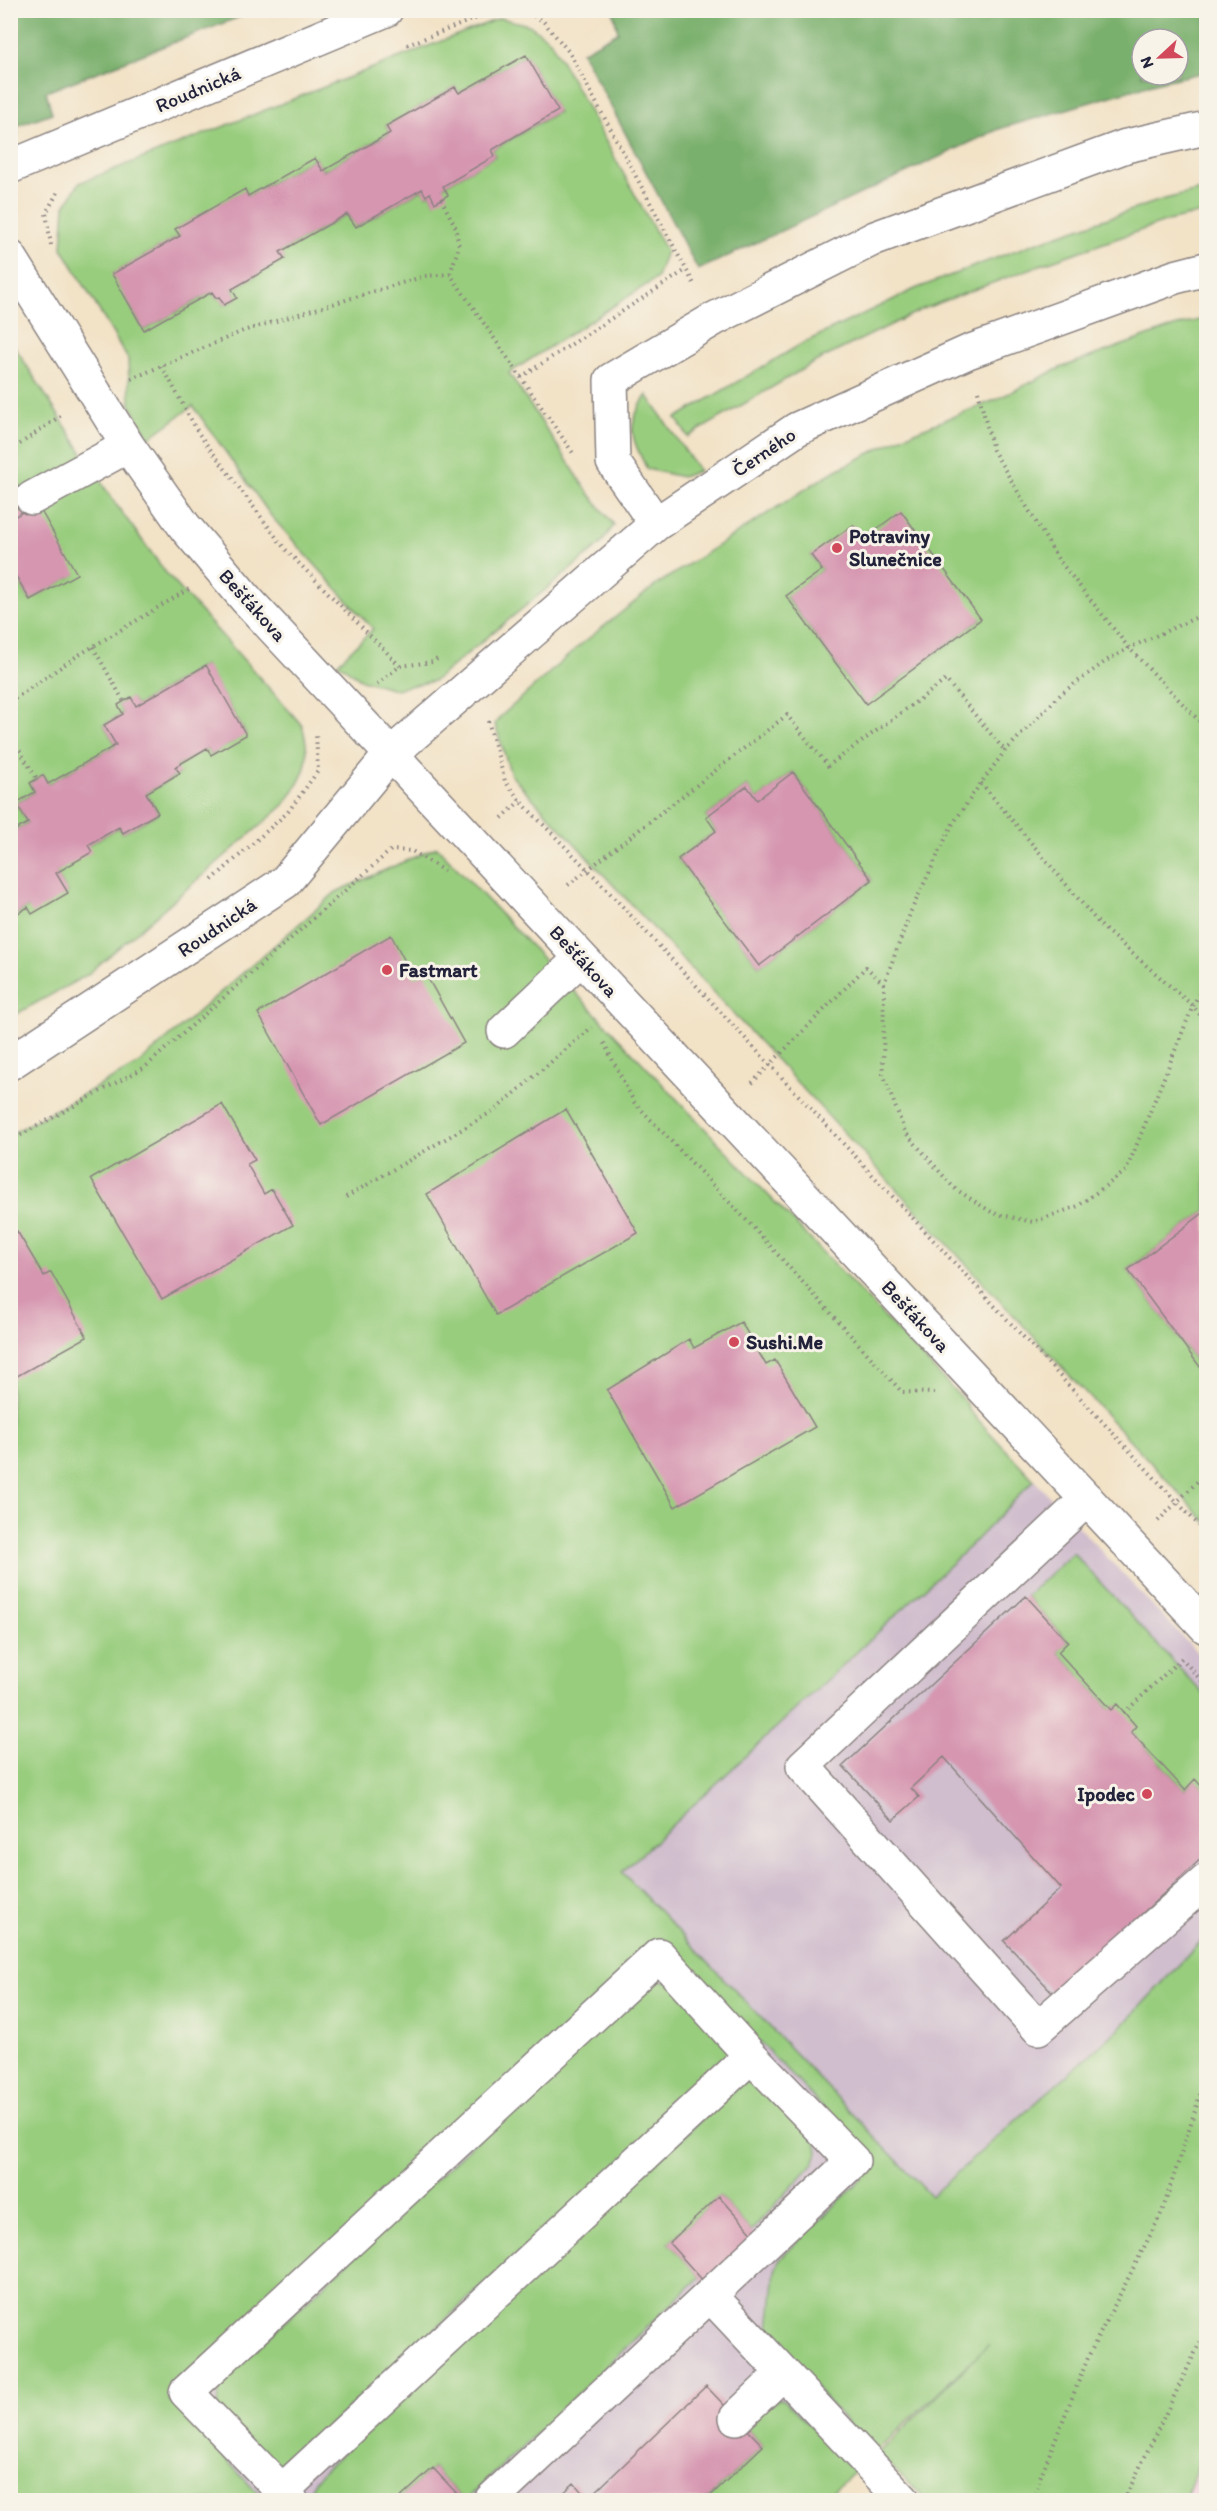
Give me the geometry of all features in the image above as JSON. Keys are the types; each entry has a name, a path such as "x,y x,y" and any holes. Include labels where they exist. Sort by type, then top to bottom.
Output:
{"street":[{"name":"Roudnická","path":"10,167 386,10"},
{"path":"656,525 613,462 611,380 714,319 874,238 1126,147 1206,128"},
{"name":"Bešťákova","path":"10,257 128,447 186,527 247,600 1206,1627"},
{"name":"Černého","path":"391,754 656,525 797,429 968,352 1175,277 1206,269"},
{"path":"32,498 128,447"},
{"name":"Roudnická","path":"10,1063 285,882 391,754"},
{"path":"504,1031 581,958"},
{"path":"1087,1499 803,1766 1038,2028 1206,1881"},
{"path":"490,2500 853,2161 751,2056 659,1954 186,2392 287,2496 751,2056"},
{"path":"710,2295 903,2500"},
{"path":"736,2418 782,2374"}],"path":[{"path":"401,47 490,13 506,10"},
{"path":"523,10 543,21 569,52 714,319"},
{"path":"51,248 46,213 59,188"},
{"path":"441,199 455,226 459,246 450,274"},
{"path":"521,377 686,270"},
{"path":"10,451 96,394 243,331 425,276 450,274"},
{"path":"450,274 575,456"},
{"path":"968,352 993,450 1058,559 1129,648 1206,728"},
{"path":"162,366 199,434 285,549 400,666"},
{"path":"10,702 93,646 189,588 196,596"},
{"path":"1206,614 1129,648 1106,661 1062,693 1005,752 952,825 911,911 884,984 883,1074 905,1132 954,1188 993,1214 1032,1222 1078,1206 1126,1171 1193,1006 1206,980"},
{"path":"93,646 124,702"},
{"path":"316,735 400,666 434,662 442,654"},
{"path":"434,662 488,718 505,781 520,801 770,1065 1206,1533"},
{"path":"537,910 787,715 828,766 946,680 1005,752"},
{"path":"208,884 288,812 318,771 316,735 312,727"},
{"path":"10,735 37,779"},
{"path":"981,783 1102,927 1193,1006 1206,1022"},
{"path":"495,824 520,801"},
{"path":"10,1141 146,1066 391,850 412,851 445,872"},
{"path":"724,1111 866,967 884,984"},
{"path":"346,1197 495,1110 594,1024 634,1102 751,1225 902,1392 935,1394"},
{"path":"1132,1547 1206,1473"},
{"path":"1174,1650 1206,1686"},
{"path":"1124,1713 1182,1658"},
{"path":"1035,2500 1040,2480 1090,2353 1162,2212 1206,2078"},
{"path":"1124,2500 1206,2330"}],"shaded area":[{"path":"1034,1480 1206,1662 1206,1936 1120,2028 1033,2302 823,2500 243,2500 81,2328 972,1544"},
{"path":"1206,2443 1206,2500 1185,2500"}],"green space":[{"path":"11,10 255,11 46,92 52,113 16,126 18,134 11,134"},
{"path":"613,11 1206,11 1206,72 1190,75 1190,27 1130,27 1130,87 1142,87 999,129 698,270 582,52 618,32"},
{"path":"500,18 529,25 550,40 666,251 657,278 509,373 588,492 614,525 600,545 434,681 395,689 362,680 338,663 373,629 271,516 193,406 149,438 130,404 128,359 62,248 65,206 79,183","holes":["526,55 558,112 492,150 495,156 443,186 435,202 430,193 426,196 422,189 356,227 347,214 280,252 284,259 232,289 237,298 224,305 212,292 144,330 113,274 180,236 176,229 245,190 248,196 315,158 323,171 390,133 386,126 455,87 459,93"]},
{"path":"1206,189 1206,212 1168,221 923,309 813,363 688,437 676,418 803,343 915,289 1035,243 1161,200"},
{"path":"1206,318 1206,1211 1128,1270 1206,1375 1206,1522 511,775 495,724 579,646 656,585 829,474 904,436 995,400 1060,368 1167,329","holes":["863,539 981,619 866,704 786,597 822,570 811,555","793,772 872,880 759,966 678,859 716,831 706,817 747,786 757,800"]},
{"path":"11,341 110,496 166,573 302,725 307,759 302,776 284,805 87,975 11,1017 11,918 28,907 68,893 56,873 88,845 119,827 123,833 158,813 146,793 179,774 175,767 207,748 211,755 246,734 205,665 136,706 131,698 118,705 123,714 104,725 116,745 48,784 43,775 30,783 35,792 16,803 28,823 11,833 11,566 30,600 76,574 11,519 10,512 27,502 11,473"},
{"path":"647,395 699,471 682,477 647,469 634,440 633,424 635,415"},
{"path":"437,847 967,1404 968,1409 1034,1480 972,1544 622,1872 931,2196 1120,2028 1206,1936 1206,2443 1185,2500 927,2500 878,2454 989,2344 874,2453 781,2349 769,2329 775,2271 779,2260 877,2164 661,1939 168,2398 264,2500 11,2500 11,1134 137,1065 336,892"},
{"path":"1073,1553 1206,1697 1206,1791 1195,1780 1185,1790 1131,1732 1117,1705 1111,1710 1058,1652 1068,1641 1026,1596"},
{"path":"656,1980 673,1982 729,2050 725,2065 282,2469 218,2415 219,2384 640,1986"},
{"path":"762,2079 817,2143 818,2153 814,2163 751,2231 719,2196 669,2243 700,2277 466,2500 463,2500 433,2468 398,2500 309,2500 310,2488 316,2478 742,2082"},
{"path":"778,2399 785,2400 854,2472 823,2500 706,2500 763,2446 743,2425"}],"building":[{"path":"526,55 558,111 492,150 495,156 443,186 448,195 435,203 430,193 426,196 422,189 356,227 347,214 280,252 285,259 232,289 237,298 224,305 212,292 144,330 112,274 180,236 175,229 245,189 248,196 315,158 323,171 390,133 386,126 455,87 459,93"},
{"path":"10,473 28,502 10,512"},
{"path":"37,504 77,574 30,600 10,566 10,519"},
{"path":"901,511 981,619 866,704 786,596 822,570 811,555 853,525 863,539"},
{"path":"206,665 246,735 211,755 207,748 175,767 180,773 146,793 158,813 123,833 119,827 88,845 92,852 56,873 68,893 32,914 28,907 10,918 10,833 28,823 16,803 35,792 30,783 43,775 48,784 116,745 104,725 123,714 118,705 131,697 136,706"},
{"path":"793,772 872,880 759,966 678,859 716,831 706,817 747,786 757,800"},
{"path":"391,935 414,978 425,973 464,1043 321,1125 258,1013"},
{"path":"222,1104 255,1160 247,1164 264,1194 272,1189 293,1225 162,1299 91,1179"},
{"path":"566,1109 638,1233 496,1315 427,1194"},
{"path":"1206,1211 1206,1375 1128,1270"},
{"path":"17,1231 44,1276 51,1272 87,1337 10,1380 10,1235"},
{"path":"741,1322 766,1365 775,1360 815,1427 675,1507 607,1390 689,1339 694,1348"},
{"name":"Ipodec","path":"1026,1596 1068,1642 1058,1652 1111,1710 1117,1704 1136,1726 1131,1732 1185,1790 1195,1779 1206,1791 1206,1854 1055,1995 1004,1941 1061,1888 944,1757 911,1788 919,1797 893,1820 843,1766"},
{"path":"719,2196 756,2237 706,2284 669,2243"},
{"path":"706,2386 763,2446 706,2500 556,2500 574,2483 588,2499"},
{"path":"433,2468 463,2500 398,2500"}],"place":[{"name":"Potraviny Slunečnice","path":"837,548"},
{"name":"Fastmart","path":"387,970"},
{"name":"Sushi.Me","path":"734,1342"},
{"name":"Ipodec","path":"1147,1794"}]}
